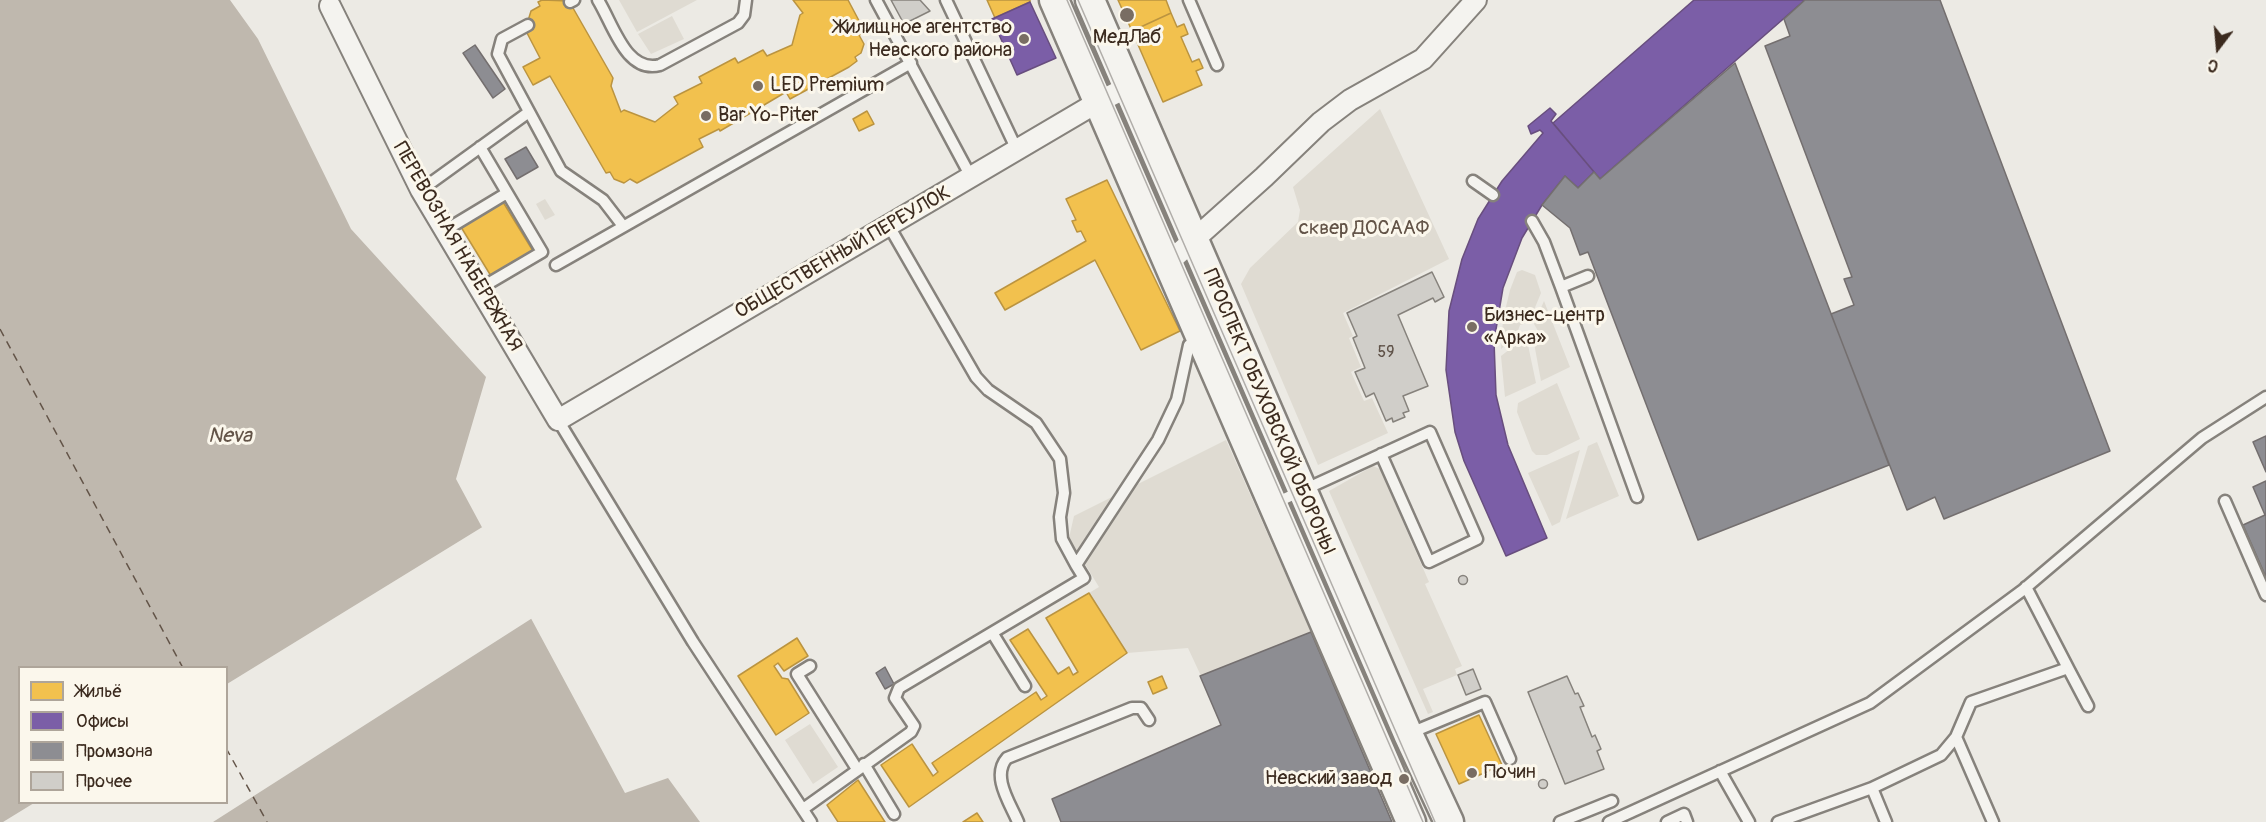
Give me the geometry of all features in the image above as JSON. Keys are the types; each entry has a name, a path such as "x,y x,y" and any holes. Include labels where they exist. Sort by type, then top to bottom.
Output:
{"main road":[{"name":"ПРОСПЕКТ ОБУХОВСКОЙ ОБОРОНЫ","path":"1054,0 1411,822"},
{"name":"ПРОСПЕКТ ОБУХОВСКОЙ ОБОРОНЫ","path":"1090,0 1408,734 1449,822"}],"street":[{"path":"1168,262 1195,241 1321,122 1350,100 1383,87 1423,59 1476,0"},
{"name":"ПЕРЕВОЗНАЯ НАБЕРЕЖНАЯ","path":"330,6 421,190 558,420"},
{"name":"ОБЩЕСТВЕННЫЙ ПЕРЕУЛОК","path":"558,420 1098,102 1128,87"}],"lane":[{"path":"598,0 630,57 639,65 649,68 660,65 738,23 744,15 746,0"},
{"path":"876,0 971,177"},
{"path":"946,0 1017,150"},
{"path":"1188,0 1217,65"},
{"path":"528,25 502,39 498,46 498,54 561,171 603,200 623,226"},
{"path":"556,265 911,63"},
{"path":"421,190 529,112"},
{"path":"479,289 542,252 480,147"},
{"path":"1473,181 1493,195"},
{"path":"444,231 507,193"},
{"path":"1532,221 1544,242 1637,497"},
{"path":"802,809 911,732 914,726 895,698 899,688 1084,578 1062,538 1060,517 1064,493 1060,459 1036,423 988,390 976,377 889,226"},
{"path":"1561,287 1588,276"},
{"path":"1076,565 1158,440 1177,400 1189,345 1202,339"},
{"path":"1609,822 1870,703 2026,587 2202,438 2266,397"},
{"path":"558,420 693,642 811,822"},
{"path":"1272,505 1381,454 1430,432 1477,539 1429,562 1381,454"},
{"path":"2225,501 2266,595"},
{"path":"2026,587 2088,706"},
{"path":"993,634 1025,686"},
{"path":"810,666 797,674 860,767 880,790 894,814"},
{"path":"1778,822 1872,788 1941,754 1956,737 1971,702 2068,668"},
{"path":"1408,734 1488,697 1510,759"},
{"path":"1018,822 999,775 1000,766 1007,758 1132,708 1140,708 1149,720"},
{"path":"1956,737 1993,822"},
{"path":"1720,771 1749,822"},
{"path":"1872,788 1886,822"},
{"path":"870,798 880,790"},
{"path":"1560,822 1612,801"},
{"path":"1667,822 1684,814 1688,822"}],"shaded area":[{"path":"619,0 697,0 637,32"},
{"path":"672,16 684,39 651,54 638,34"},
{"name":"сквер ДОСААФ","path":"1380,109 1449,259 1343,313 1353,336 1349,338 1361,367 1351,372 1364,401 1372,398 1388,433 1318,465 1241,284 1250,268 1298,222 1300,210 1293,187"},
{"path":"545,199 555,215 545,220 536,204"},
{"path":"1522,270 1535,275 1541,293 1529,322 1520,325 1516,336 1501,349 1503,319 1510,290 1517,272"},
{"path":"1544,301 1570,367 1541,381 1534,343 1538,331 1534,324"},
{"path":"1519,342 1528,345 1536,383 1505,397 1501,356"},
{"path":"1557,383 1580,439 1547,455 1536,455 1532,451 1517,412 1518,403"},
{"path":"1226,440 1311,632 1201,676 1188,648 1127,653 1089,593 1099,587 1069,538 1074,516"},
{"path":"1597,442 1619,496 1566,519 1588,446"},
{"path":"1580,450 1560,522 1552,526 1528,473"},
{"path":"1373,466 1380,469 1429,582 1425,584 1462,666 1455,669 1457,675 1423,689 1433,712 1428,714 1329,491"},
{"path":"810,724 838,767 813,784 785,740"}],"water":[{"name":"Neva","path":"0,0 230,0 258,39 351,229 486,377 456,479 625,793 668,778 700,822 0,822"}],"pier":[{"path":"484,526 534,617 213,822 3,822 32,804 228,804 228,683"}],"building: Жильё":[{"path":"542,0 569,1 613,78 611,86 621,112 624,110 655,122 678,104 674,97 702,83 699,77 735,58 738,63 763,50 767,56 792,45 800,15 803,13 793,0 848,0 865,32 859,35 864,44 861,53 855,57 857,61 849,67 790,99 786,92 720,131 719,129 699,139 703,147 637,183 630,179 624,183 614,179 610,172 606,173 550,76 533,85 523,67 540,58 527,33 531,30 527,24 531,11 540,6 538,2"},
{"path":"987,0 1030,0 1030,2 995,18"},
{"path":"1118,0 1166,0 1171,13 1132,31"},
{"path":"1171,13 1177,27 1184,24 1188,34 1181,37 1192,62 1199,59 1203,68 1196,71 1202,85 1163,102 1132,31"},
{"path":"867,111 874,124 859,131 853,119"},
{"path":"1107,180 1180,331 1141,350 1095,260 1005,310 995,293 1086,241 1081,231 1077,232 1072,221 1076,220 1066,199"},
{"path":"503,202 533,251 491,276 461,227"},
{"path":"1089,593 1127,653 909,807 881,765 912,744 933,776 938,772 932,763 1036,692 1041,700 1047,696 1010,640 1028,629 1058,674 1069,667 1073,675 1078,672 1046,618"},
{"path":"797,638 808,656 784,671 778,663 774,666 782,678 788,679 809,713 776,735 738,676"},
{"path":"1162,676 1167,688 1153,694 1148,682"},
{"path":"1479,715 1502,765 1459,784 1436,734"},
{"path":"858,780 885,822 838,822 827,805"},
{"path":"977,813 983,822 963,822"}],"building: Офисы":[{"path":"1694,0 1805,0 1600,179 1553,123"},
{"name":"Жилищное агентство Невского района","path":"1030,2 1056,58 1017,75 992,19"},
{"name":"Бизнес-центр «Арка»","path":"1550,108 1556,114 1551,121 1594,172 1578,188 1565,176 1542,205 1522,238 1503,288 1494,341 1496,395 1508,445 1547,538 1506,556 1464,461 1455,432 1446,370 1449,311 1462,259 1478,219 1502,181 1543,133 1540,130 1531,134 1528,126"}],"building: Промзона":[{"path":"1805,0 1940,0 2110,451 1944,519 1935,497 1907,510 1831,314 1854,305 1844,279 1852,277 1765,46 1790,36 1784,19"},
{"path":"475,45 505,89 493,98 463,53"},
{"path":"1735,63 1889,465 1698,540 1588,252 1580,255 1570,228 1542,205 1565,176 1578,188 1594,172 1600,179"},
{"path":"526,147 538,167 517,179 505,159"},
{"path":"2266,436 2266,472 2253,442"},
{"path":"2266,481 2266,577 2243,525 2265,515 2253,487"},
{"path":"1311,632 1392,822 1061,822 1052,799 1221,725 1200,676"},
{"path":"885,667 894,684 885,689 876,673"}],"building: Прочее":[{"path":"891,0 920,0 930,11 904,24"},
{"path":"1432,272 1444,297 1435,302 1433,298 1398,315 1428,386 1403,396 1409,411 1403,413 1405,417 1393,422 1392,418 1386,421 1374,393 1366,397 1355,372 1365,368 1353,338 1357,336 1347,313"},
{"path":"1463,576 1467,580 1463,584 1459,580"},
{"path":"1473,669 1481,689 1466,695 1458,675"},
{"path":"1567,676 1575,694 1578,693 1584,706 1580,707 1592,737 1595,735 1601,749 1597,751 1604,769 1565,784 1528,692"},
{"path":"1543,780 1547,784 1543,788 1539,784"}],"ferry route":[{"path":"0,329 182,666"},
{"path":"228,752 267,822"}],"tram line":[{"path":"1067,0 1423,822"},
{"path":"1078,0 1435,822"}],"place":[{"name":"МедЛаб","path":"1127,15"},
{"name":"Жилищное агентство Невского района","path":"1024,39"},
{"name":"LED Premium","path":"758,86"},
{"name":"Bar Yo-Piter","path":"706,116"},
{"name":"Бизнес-центр «Арка»","path":"1472,327"},
{"name":"Почин","path":"1472,773"},
{"name":"Невский завод","path":"1404,779"}]}
